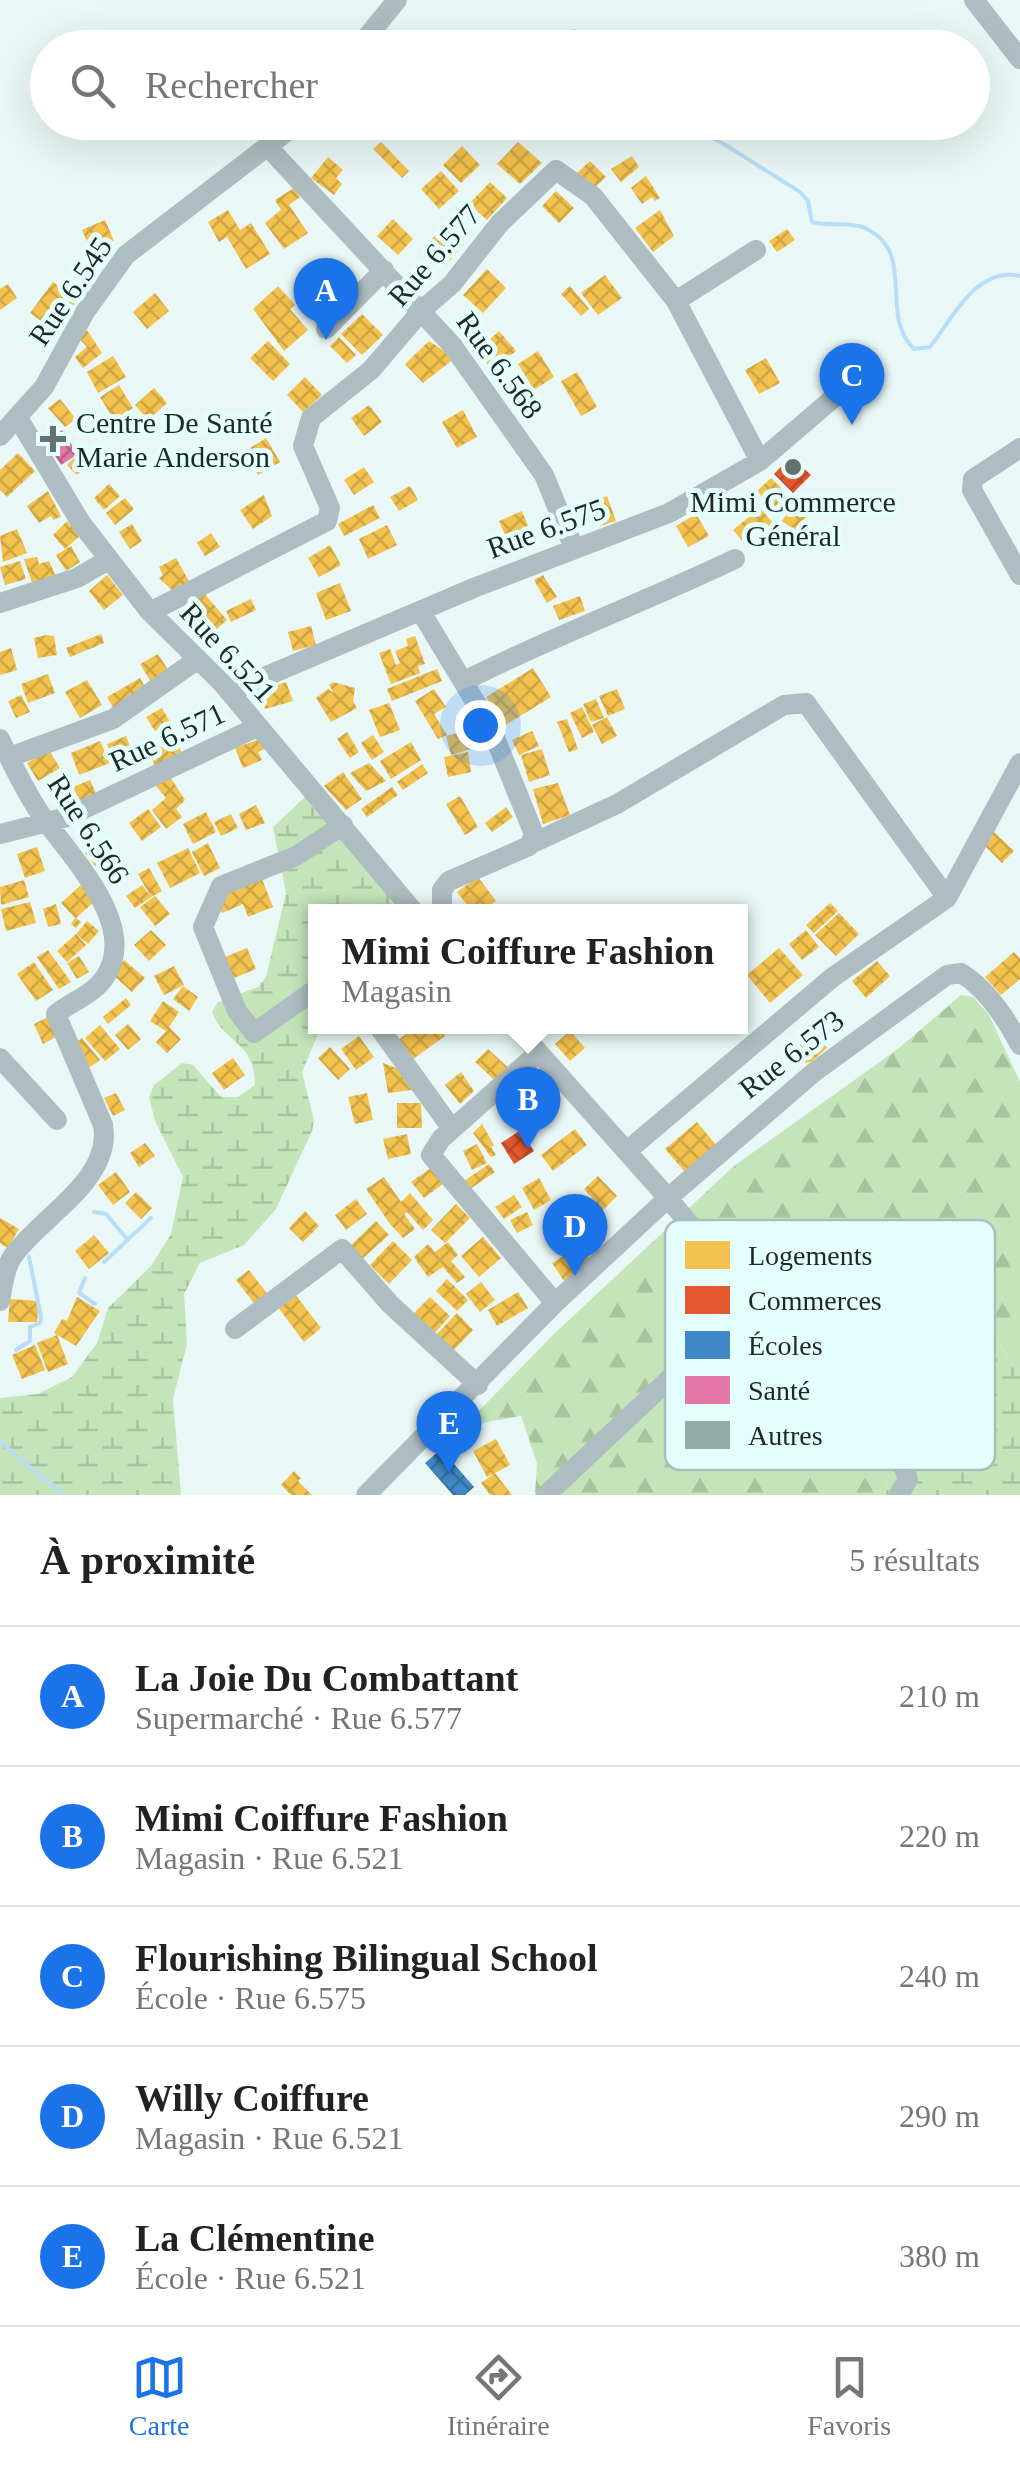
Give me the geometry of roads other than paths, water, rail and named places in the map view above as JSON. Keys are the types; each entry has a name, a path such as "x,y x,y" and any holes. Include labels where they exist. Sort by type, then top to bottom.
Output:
{"street":[{"path":"373,30 397,0"},
{"path":"974,0 1020,57"},
{"name":"Rue 6.545","path":"0,436 44,387 85,312 126,254 277,140"},
{"name":"Rue 6.568","path":"268,147 422,309 544,475 574,548"},
{"name":"Rue 6.577","path":"150,612 327,521 328,502 303,446 311,418 371,370 544,177 556,170 566,173 593,196 676,300"},
{"path":"756,250 676,300 760,461"},
{"path":"326,329 384,270"},
{"name":"Rue 6.575","path":"229,692 669,512 760,461 858,376"},
{"name":"Rue 6.521","path":"18,418 71,509 108,560 150,612 229,692 407,904"},
{"path":"1020,448 973,478 972,490 1020,575"},
{"path":"464,681 542,642 592,625 735,559"},
{"path":"0,602 76,578 108,560"},
{"path":"421,612 491,728 534,834 533,843"},
{"path":"5,748 114,719 198,658"},
{"path":"442,904 442,890 449,881 616,804 784,705 806,703 948,898"},
{"name":"Rue 6.571","path":"0,834 84,810 257,728"},
{"name":"Rue 6.566","path":"0,1301 14,1255 74,1198 104,1143 104,1124 56,1019 60,1010 99,984 112,956 110,920 97,890 46,822 5,748"},
{"path":"628,1152 834,976 948,898 1020,763"},
{"path":"308,996 254,1033 238,1012 203,927 221,886 296,856 343,825"},
{"name":"Rue 6.573","path":"668,1198 813,1073 946,975 961,973 997,1008 1020,1045"},
{"path":"384,1034 452,1129"},
{"path":"522,1034 686,1220"},
{"path":"538,1053 432,1150 434,1161 556,1303"},
{"path":"0,1058 57,1120"},
{"path":"378,1491 556,1303 668,1198"},
{"path":"235,1329 342,1249 390,1304 478,1385"},
{"path":"546,1495 665,1383"},
{"path":"899,1495 908,1479 905,1470"}],"waterway":[{"path":"716,140 800,192 808,201 812,222 861,227 882,240 894,269 898,319 914,349 930,347 978,286 1004,275 1020,276"},
{"path":"94,1212 106,1214 128,1240"},
{"path":"104,1262 151,1218"},
{"path":"16,1350 30,1341 30,1327 40,1323 41,1317 29,1257"},
{"path":"85,1278 79,1293 95,1304"},
{"path":"0,1442 64,1495"}],"place":[{"name":"La Joie Du Combattant","path":"326,340"},
{"name":"Flourishing Bilingual School","path":"852,425"},
{"name":"Centre De Santé Marie Anderson","path":"53,439"},
{"name":"Mimi Commerce Général","path":"793,467"},
{"name":"Mimi Coiffure Fashion","path":"528,1149"},
{"name":"Willy Coiffure","path":"575,1276"},
{"name":"La Clémentine","path":"449,1473"}]}
